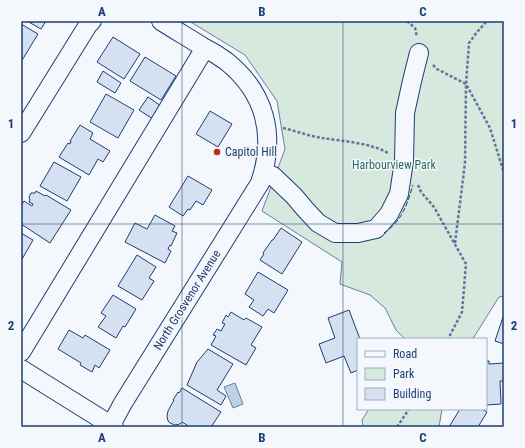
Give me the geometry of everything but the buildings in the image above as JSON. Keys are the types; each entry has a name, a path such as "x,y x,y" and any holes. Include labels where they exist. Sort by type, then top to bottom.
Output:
{"street":[{"path":"21,133 88,25 92,21"},
{"name":"North Grosvenor Avenue","path":"111,426 123,403 260,183 266,164 268,140 264,114 259,100 251,87 226,61 161,21"},
{"path":"21,352 206,48"},
{"path":"264,172 273,176 286,187 318,223 336,233 358,233 376,229 388,214 399,194 404,161 405,113 419,53"},
{"path":"21,369 111,426"}],"path":[{"path":"454,243 465,163 466,84 469,43 487,21"},
{"path":"419,53 437,68 466,84 490,128 504,173"},
{"path":"266,127 278,127 320,138 347,141 382,149 404,161 421,192 434,207 466,264 462,312 449,338"},
{"path":"397,427 408,410"}],"green space":[{"name":"Harbourview Park","path":"189,21 504,21 504,296 499,297 474,337 404,338 396,330 385,308 370,295 340,284 342,262 262,211 285,149 277,101 245,55"},
{"path":"368,410 442,410 439,427 363,427 362,420"}],"water":[{"path":"235,383 243,404 233,408 224,387"}],"fence":[{"path":"384,233 400,218 413,185"}],"place":[{"name":"Capitol Hill","path":"217,152"}]}
